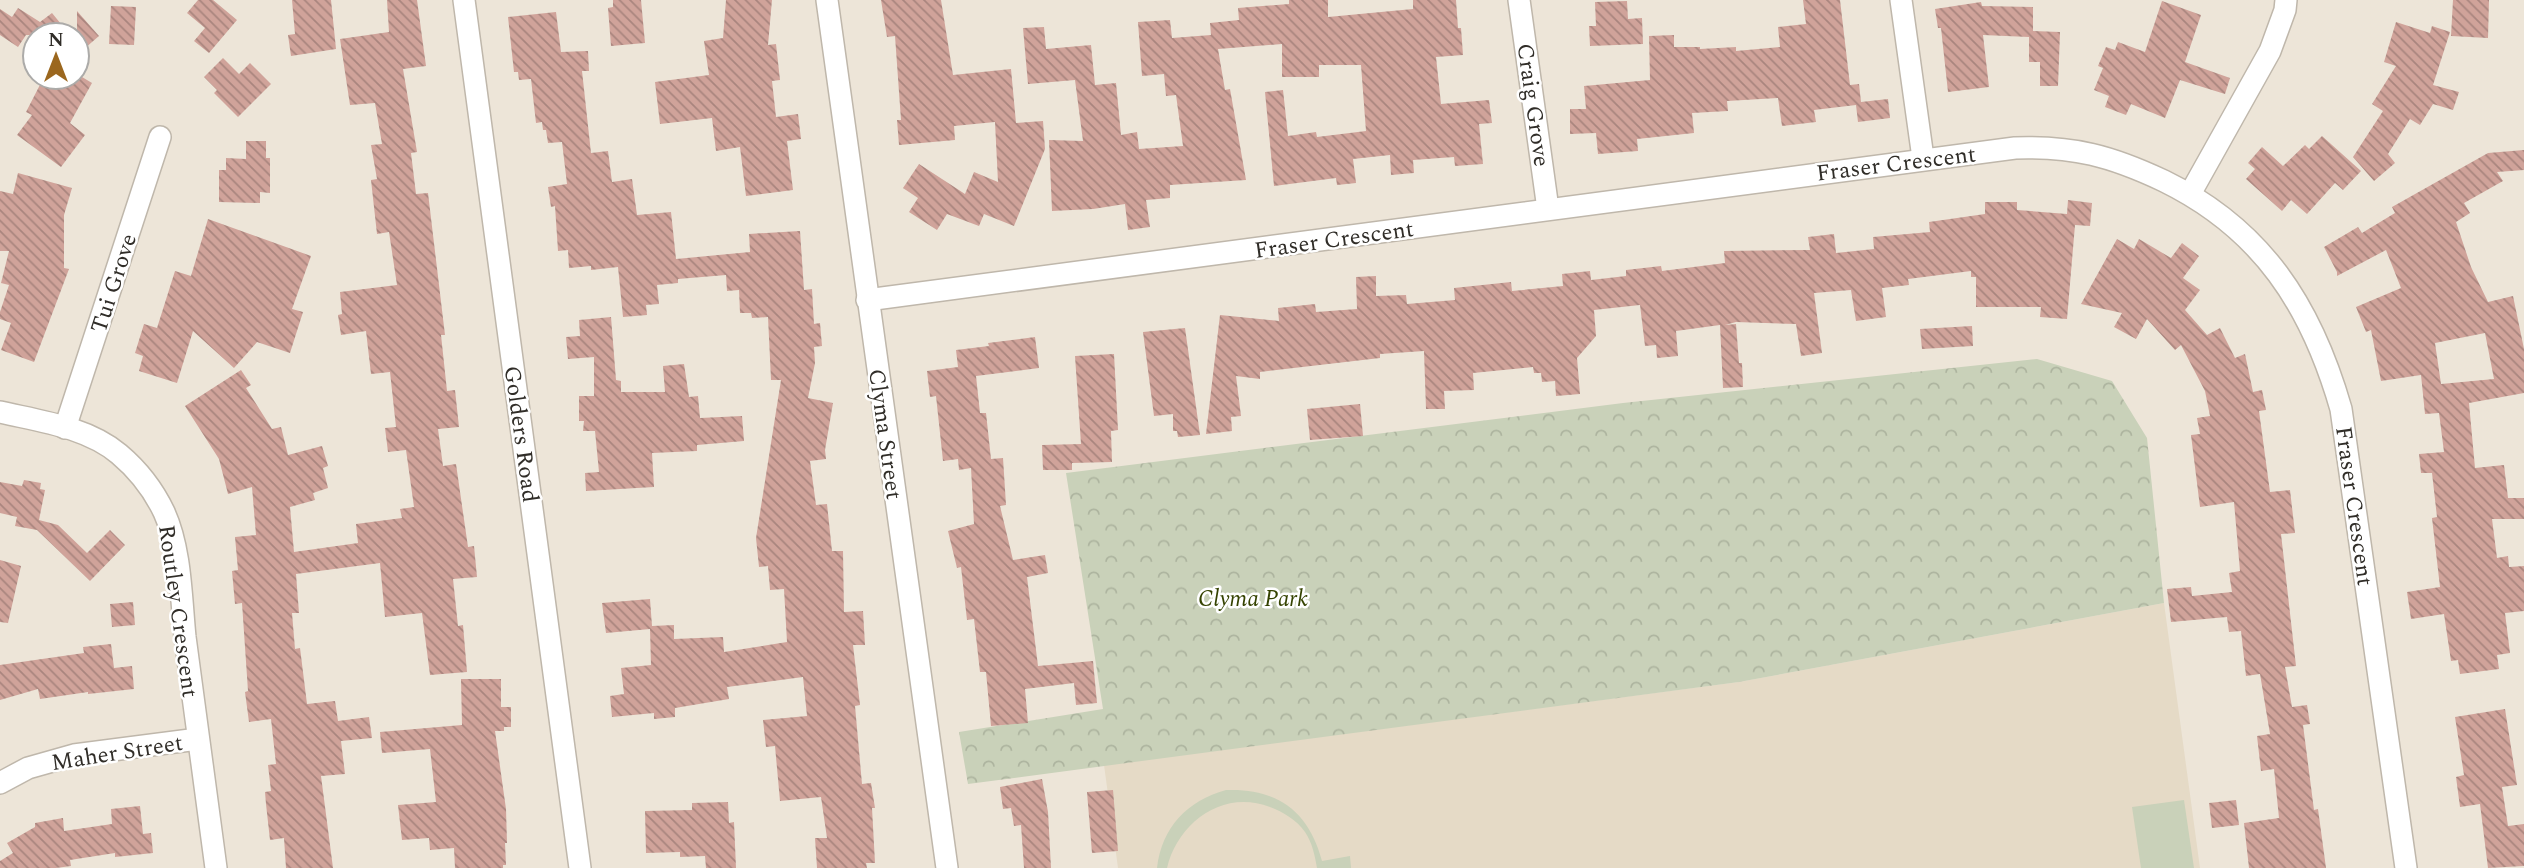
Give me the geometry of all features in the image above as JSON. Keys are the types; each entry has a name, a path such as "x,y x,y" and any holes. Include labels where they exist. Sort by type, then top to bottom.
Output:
{"street":[{"name":"Golders Road","path":"464,0 580,868"},
{"name":"Clyma Street","path":"827,0 947,868"},
{"name":"Craig Grove","path":"1519,0 1548,209"},
{"path":"1901,0 1923,158"},
{"path":"2190,194 2270,51 2286,0"},
{"name":"Tui Grove","path":"65,428 160,138"},
{"name":"Fraser Crescent","path":"867,300 1923,158 2015,148 2082,150 2133,167 2190,194 2223,216 2253,243 2278,271 2298,302 2331,374 2341,409 2406,868"},
{"name":"Routley Crescent","path":"0,412 94,438 118,453 146,480 165,513 174,547 216,868"},
{"name":"Maher Street","path":"0,783 28,768 74,755 198,739"}],"shaded area":[{"path":"2164,603 2200,868 1118,868 1104,765 1739,682"}],"green space":[{"name":"Clyma Park","path":"2037,359 2112,381 2147,438 2164,603 1739,682 968,784 959,732 1103,709 1066,473 1623,403"},
{"path":"1226,790 1261,793 1288,806 1309,829 1322,861 1350,856 1351,868 1317,868 1310,840 1298,824 1270,807 1235,803 1219,807 1192,824 1181,837 1167,868 1157,868 1164,840 1179,818 1199,801"},
{"path":"2184,800 2194,868 2141,868 2132,807"}],"building":[{"path":"198,0 213,0 237,20 209,53 194,41 205,28 187,13"},
{"path":"292,0 331,0 336,49 291,56 288,35 295,34"},
{"path":"387,0 417,0 426,66 403,69 417,152 411,153 416,194 428,193 445,335 441,335 447,391 455,390 459,427 438,429 443,466 456,464 468,547 474,546 477,577 453,579 458,626 463,625 467,672 430,675 422,613 385,617 380,563 296,574 299,613 292,613 295,649 300,648 307,704 335,701 338,721 369,717 372,738 341,741 345,774 321,776 333,868 286,868 284,838 270,840 266,804 265,792 271,791 268,765 276,764 271,719 249,722 245,692 248,691 242,603 235,604 232,571 238,570 235,537 256,535 252,487 228,494 219,459 185,406 241,370 251,385 246,388 272,429 281,427 288,455 322,446 328,466 323,468 328,488 313,493 315,500 290,507 294,552 358,543 356,524 402,518 400,509 414,507 406,450 388,452 385,428 396,427 390,372 371,374 366,331 341,335 338,315 342,314 340,292 397,285 389,232 377,234 371,180 377,179 371,145 382,144 375,103 350,105 340,39 389,32"},
{"path":"613,0 641,0 645,43 611,46 608,8 613,7"},
{"path":"726,0 772,0 768,45 776,44 780,80 772,81 776,117 798,114 801,139 787,141 793,190 746,196 740,147 716,151 712,118 660,124 655,82 709,75 704,41 723,38"},
{"path":"881,0 941,0 953,75 1011,69 1016,123 1043,121 1045,149 1014,226 984,214 979,226 947,214 937,230 909,212 918,198 903,188 919,164 965,194 974,172 998,182 995,122 954,126 955,140 899,145 897,120 901,120 895,36 887,37"},
{"path":"1289,0 1328,0 1328,17 1413,9 1413,0 1456,0 1463,55 1436,57 1441,104 1489,100 1492,123 1479,124 1483,164 1455,166 1454,157 1413,160 1414,173 1391,175 1390,155 1353,159 1356,183 1337,185 1336,178 1274,186 1265,92 1283,90 1288,136 1316,132 1317,137 1366,131 1361,65 1319,65 1319,77 1282,77 1282,44 1218,49 1225,90 1230,89 1246,180 1170,185 1170,198 1146,200 1150,227 1128,230 1125,204 1052,211 1049,140 1083,141 1075,80 1028,84 1023,28 1044,27 1046,49 1091,45 1095,85 1116,83 1121,135 1137,132 1139,149 1183,146 1176,95 1166,96 1164,74 1142,76 1138,22 1170,20 1172,38 1211,35 1210,23 1239,20 1238,8 1289,4"},
{"path":"1803,0 1840,0 1850,85 1859,84 1861,102 1888,99 1890,118 1858,122 1856,105 1814,110 1816,122 1782,126 1778,98 1727,101 1728,111 1692,113 1694,133 1637,139 1638,151 1598,154 1596,133 1570,134 1570,109 1586,109 1584,86 1650,80 1649,36 1674,35 1674,47 1736,47 1736,51 1780,47 1778,27 1806,24"},
{"path":"2453,0 2489,0 2488,38 2451,36"},
{"path":"1627,1 1628,19 1642,18 1643,44 1590,46 1589,26 1596,26 1595,2"},
{"path":"2162,1 2201,15 2185,62 2230,78 2225,94 2180,80 2165,118 2131,104 2126,115 2105,107 2109,96 2094,90 2103,68 2098,66 2106,47 2115,50 2118,42 2145,52"},
{"path":"1981,2 1982,6 2033,7 2033,31 2060,32 2058,86 2040,86 2040,62 2029,62 2029,37 1983,35 1989,87 1948,92 1941,28 1938,28 1935,9"},
{"path":"111,6 136,7 134,45 109,44"},
{"path":"18,8 38,21 21,21 21,42 18,47 0,35 0,9 12,17"},
{"path":"77,11 86,21 77,21"},
{"path":"556,12 561,52 588,51 589,71 582,71 591,153 608,151 612,182 632,179 637,215 671,212 676,259 750,252 749,234 800,231 804,290 812,289 814,324 820,323 822,346 814,347 815,363 808,398 833,403 825,450 826,459 810,461 816,505 827,504 832,551 843,551 844,612 863,611 865,645 853,645 860,705 855,706 862,784 871,783 875,808 872,808 875,863 866,863 867,868 817,868 815,838 827,838 821,797 780,801 775,746 766,747 763,720 807,716 803,677 727,687 729,699 675,708 675,717 654,719 654,713 612,717 610,696 624,694 621,668 651,665 650,629 606,633 602,603 650,599 652,626 674,625 674,639 723,637 724,652 787,642 784,589 770,590 768,566 759,567 756,538 781,380 771,380 768,317 752,318 751,313 740,313 739,290 727,291 726,275 678,279 678,283 657,285 659,304 646,305 647,315 623,317 618,267 591,270 591,266 569,268 568,250 558,251 555,206 551,207 548,187 567,184 562,142 548,143 542,122 536,123 531,79 519,80 518,72 514,72 508,17"},
{"path":"52,13 59,21 41,21"},
{"path":"2396,22 2430,33 2432,26 2450,32 2433,85 2459,92 2453,110 2433,104 2420,125 2410,119 2388,154 2395,163 2374,181 2353,157 2383,111 2372,104 2396,66 2384,62"},
{"path":"91,27 99,36 91,43"},
{"path":"223,58 239,74 250,63 271,84 238,117 214,93 217,90 204,77"},
{"path":"37,91 88,91 70,123 85,135 61,167 17,135 32,115 26,112"},
{"path":"2322,136 2361,171 2343,190 2335,183 2307,214 2291,200 2282,211 2246,179 2255,169 2248,163 2262,147 2283,166 2305,145 2309,149"},
{"path":"246,141 266,141 266,158 270,158 270,193 260,192 260,203 219,202 219,170 226,170 226,158 246,159"},
{"path":"2524,150 2524,170 2497,172 2503,181 2464,203 2470,213 2456,222 2471,267 2488,302 2513,296 2524,349 2524,393 2469,403 2475,468 2504,465 2508,498 2524,498 2524,519 2492,519 2497,558 2508,556 2509,567 2524,566 2524,611 2505,613 2510,653 2497,655 2499,669 2460,674 2458,660 2451,661 2444,614 2411,619 2407,592 2440,587 2432,518 2437,517 2432,473 2421,473 2419,454 2444,452 2439,413 2425,414 2421,375 2381,381 2371,330 2366,332 2356,307 2401,288 2386,250 2337,276 2324,247 2358,227 2362,233 2395,213 2392,207 2488,153","holes":["2485,333 2494,379 2441,384 2435,343"]},
{"path":"18,173 72,188 64,215 64,268 69,269 34,362 1,350 11,323 0,319 9,285 1,283 9,251 0,251 0,191 13,194"},
{"path":"2068,200 2092,203 2090,226 2075,225 2067,319 2040,317 2041,307 1976,307 1976,277 1971,277 1971,271 1908,279 1909,285 1882,288 1886,317 1856,321 1851,290 1814,293 1822,353 1801,356 1796,324 1736,322 1725,325 1736,324 1743,387 1723,388 1720,325 1676,331 1678,356 1657,358 1656,345 1645,346 1640,305 1594,310 1596,336 1577,358 1580,394 1556,396 1555,381 1542,382 1541,373 1534,373 1533,367 1473,373 1474,390 1444,391 1445,409 1426,409 1424,351 1380,354 1380,358 1260,372 1260,379 1236,376 1241,416 1231,417 1232,431 1206,434 1220,315 1279,321 1278,308 1315,304 1316,312 1357,309 1356,277 1376,276 1376,296 1406,295 1407,304 1455,300 1454,288 1511,282 1512,291 1563,286 1562,274 1590,271 1591,280 1626,276 1626,270 1661,266 1662,271 1725,263 1724,251 1810,250 1808,237 1834,234 1836,253 1874,249 1873,237 1930,232 1929,222 1985,214 1985,202 2017,202 2017,210 2067,214"},
{"path":"208,219 311,256 292,309 303,312 290,353 257,342 234,368 193,331 177,383 139,371 143,356 135,353 144,324 157,328 175,271 191,276"},
{"path":"2117,239 2134,249 2139,239 2171,258 2182,243 2199,256 2183,278 2200,290 2185,310 2207,335 2220,328 2235,358 2245,354 2253,392 2262,390 2266,410 2259,411 2270,492 2290,490 2295,533 2281,534 2296,666 2285,667 2292,707 2307,705 2310,724 2303,725 2314,810 2318,809 2326,868 2249,868 2244,823 2279,818 2274,769 2261,771 2257,736 2270,734 2260,674 2246,676 2241,631 2229,632 2227,617 2171,622 2167,589 2191,587 2192,596 2232,592 2229,573 2240,571 2234,502 2200,507 2191,435 2200,434 2197,418 2210,416 2205,391 2181,345 2175,350 2147,319 2136,339 2114,327 2122,313 2081,304"},
{"path":"611,317 616,380 621,381 621,392 665,392 663,366 684,364 689,397 698,396 700,418 742,416 744,441 697,445 697,451 652,453 654,487 586,491 585,473 599,472 595,431 583,431 584,421 579,421 579,396 594,396 594,357 568,359 566,337 580,336 579,320"},
{"path":"1972,326 1973,346 1922,349 1920,329"},
{"path":"1185,328 1200,435 1178,437 1177,431 1173,431 1173,414 1154,416 1143,332"},
{"path":"1035,337 1039,368 976,376 980,413 986,413 991,459 1003,458 1006,505 1000,506 1013,560 1045,555 1048,573 1027,577 1038,666 1093,661 1097,703 1076,705 1074,683 1025,689 1028,723 991,726 986,672 980,672 974,619 967,620 961,567 957,568 948,531 974,524 971,468 959,470 958,459 943,461 936,396 930,397 927,371 958,367 956,350"},
{"path":"1114,354 1118,430 1111,431 1112,462 1072,463 1072,470 1043,470 1042,445 1081,444 1075,356"},
{"path":"1360,404 1363,436 1310,440 1307,409"},
{"path":"24,480 41,483 40,489 45,490 39,520 58,525 87,553 110,530 125,545 90,581 37,530 15,526 17,517 0,513 0,482 22,486"},
{"path":"0,560 21,566 8,623 0,622"},
{"path":"133,602 135,625 112,627 110,604"},
{"path":"111,644 114,668 132,666 134,689 40,699 38,689 0,700 0,665 84,653 83,647"},
{"path":"461,679 501,679 501,707 511,707 511,727 504,727 504,731 495,731 506,809 506,865 503,865 503,868 455,868 454,848 430,850 429,838 402,840 398,805 436,802 430,749 382,753 380,732 462,725"},
{"path":"2505,709 2517,785 2502,787 2508,826 2524,824 2524,866 2488,868 2480,804 2460,807 2456,777 2464,775 2455,717"},
{"path":"1042,779 1048,812 1051,868 1024,868 1021,825 1014,826 1011,808 1003,809 1000,787"},
{"path":"1113,790 1118,851 1092,853 1087,792"},
{"path":"2236,800 2239,825 2212,828 2209,803"},
{"path":"728,802 729,823 734,822 736,868 706,868 705,856 680,857 680,852 646,853 645,811 692,810 692,803"},
{"path":"140,806 143,834 151,833 153,853 115,857 115,853 70,860 71,866 56,868 0,868 0,861 13,853 7,843 35,827 35,823 63,818 64,831 112,824 111,809"}]}
